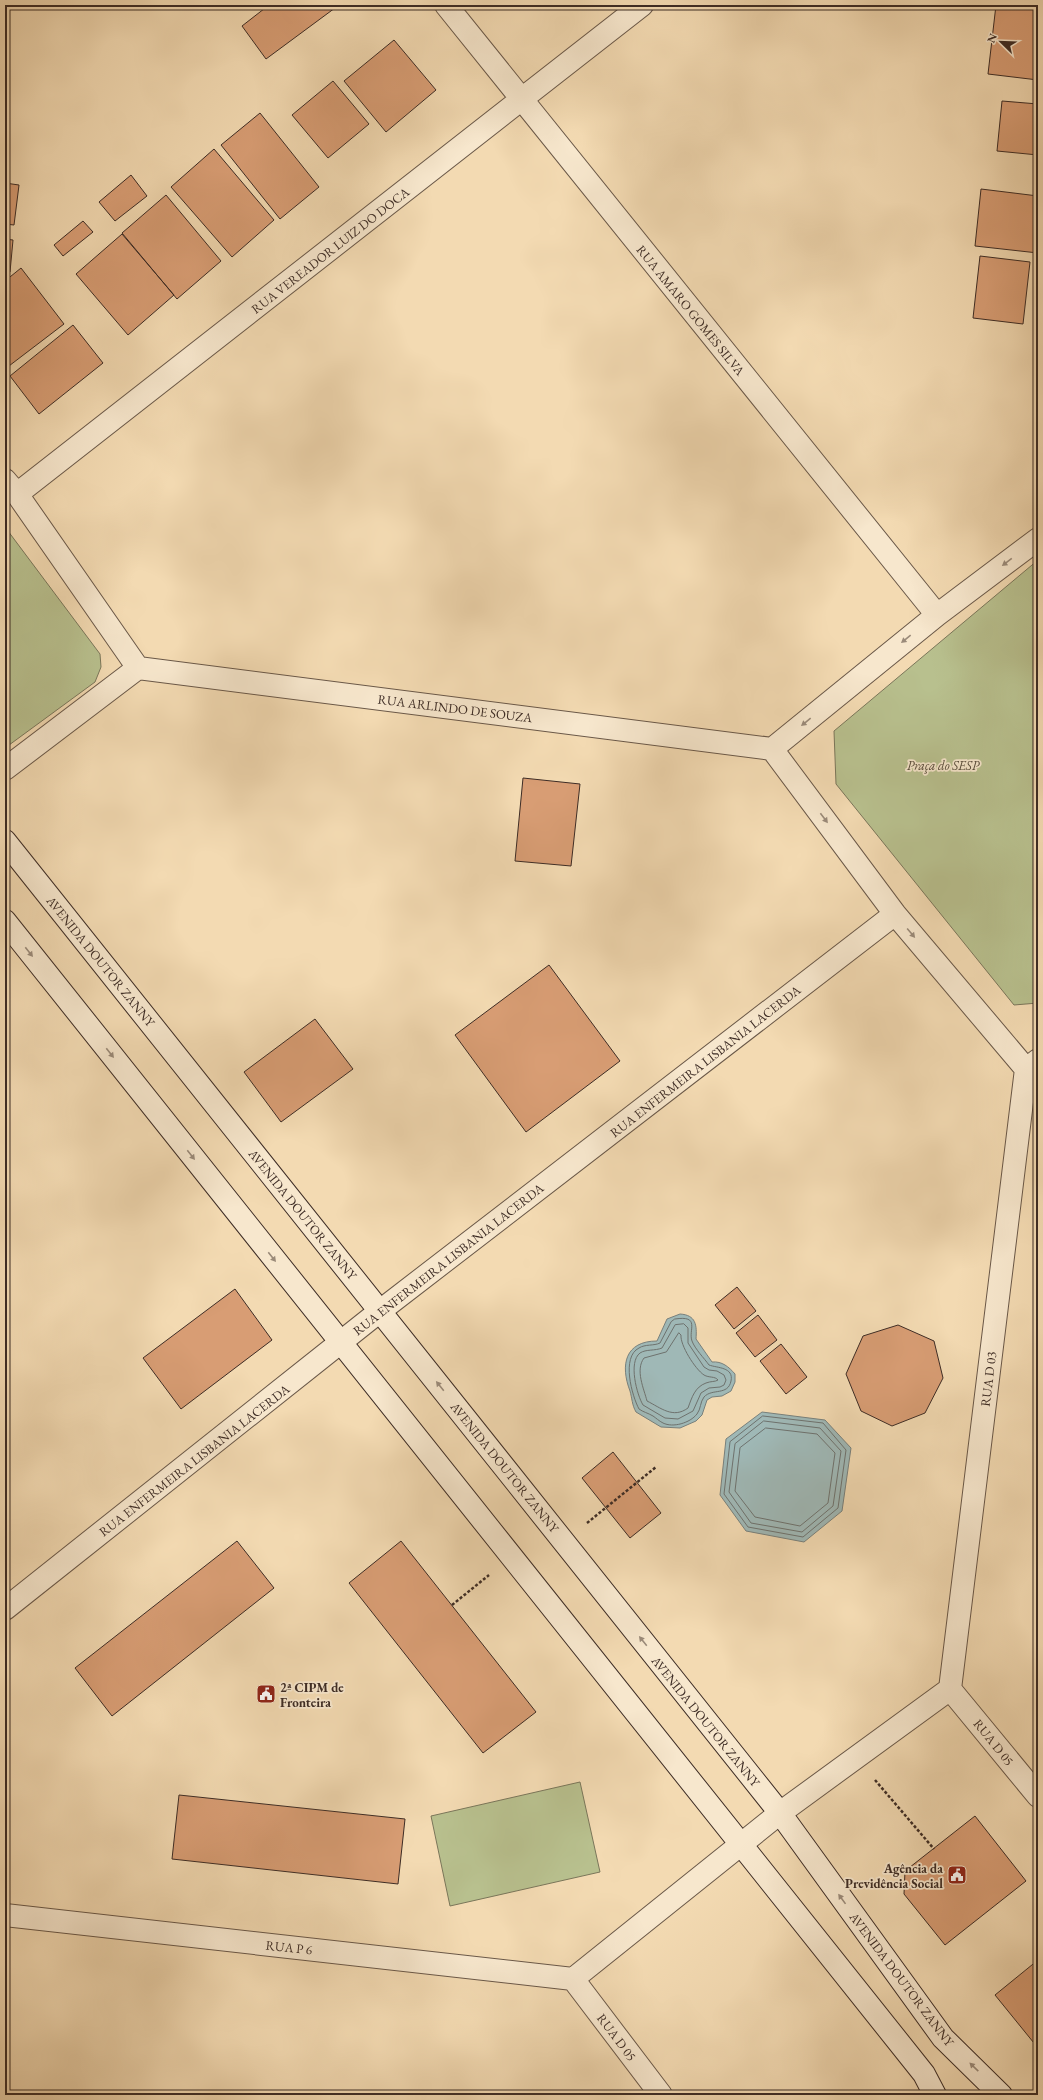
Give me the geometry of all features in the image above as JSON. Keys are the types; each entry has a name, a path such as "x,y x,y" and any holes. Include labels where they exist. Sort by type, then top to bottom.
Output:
{"street":[{"name":"RUA AMARO GOMES SILVA","path":"446,5 937,615"},
{"name":"RUA VEREADOR LUIZ DO DOCA","path":"11,487 522,100 642,5"},
{"path":"5,769 138,668 11,487"},
{"path":"1032,1064 895,914 772,749 937,615 1038,539"},
{"name":"RUA ARLINDO DE SOUZA","path":"138,668 772,749"},
{"name":"AVENIDA DOUTOR ZANNY","path":"5,841 780,1813 943,2038 1001,2095"},
{"name":"RUA ENFERMEIRA LISBANIA LACERDA","path":"5,1609 380,1311 895,914"},
{"path":"5,921 924,2074 935,2095"},
{"name":"RUA D 03","path":"950,1689 1032,1064"},
{"path":"573,1979 780,1813 950,1689"},
{"name":"RUA D 05","path":"950,1689 1038,1796"},
{"name":"RUA P 6","path":"5,1915 573,1979"},
{"name":"RUA D 05","path":"573,1979 661,2095"}],"path":[{"path":"565,1543 601,1510 656,1467"},
{"path":"452,1605 512,1558"},
{"path":"856,1757 934,1849"}],"green space":[{"path":"5,527 100,654 101,667 95,682 5,748"},
{"name":"Praça do SESP","path":"1038,560 1038,1003 1014,1005 836,784 834,731"},
{"path":"580,1782 600,1872 450,1906 431,1816"}],"water":[{"path":"680,1314 689,1316 692,1319 696,1325 696,1339 712,1362 722,1364 733,1371 735,1374 735,1382 731,1391 722,1396 712,1397 707,1400 702,1415 696,1421 680,1428 661,1427 636,1412 627,1381 626,1364 628,1356 632,1350 638,1345 646,1342 657,1341 667,1319"},
{"path":"762,1412 825,1420 851,1448 842,1511 804,1542 746,1531 720,1495 726,1439"}],"building":[{"path":"269,5 339,5 266,59 242,26"},
{"path":"996,5 1038,5 1038,80 988,74"},
{"path":"394,40 436,90 386,132 344,81"},
{"path":"333,81 369,124 328,158 292,115"},
{"path":"1002,101 1038,104 1038,155 997,151"},
{"path":"260,113 319,187 280,219 221,145"},
{"path":"214,149 274,220 232,257 171,187"},
{"path":"131,175 147,196 115,221 99,202"},
{"path":"5,183 19,185 14,225 5,224"},
{"path":"981,189 1038,196 1038,253 975,246"},
{"path":"166,195 221,261 177,299 122,233"},
{"path":"83,221 93,232 63,256 54,245"},
{"path":"122,234 174,295 128,335 76,274"},
{"path":"5,239 13,240 10,272 5,272"},
{"path":"980,256 1030,262 1023,324 973,318"},
{"path":"21,268 64,324 5,369 5,281"},
{"path":"73,325 103,363 39,414 10,376"},
{"path":"523,778 580,784 571,866 515,861"},
{"path":"549,965 620,1061 526,1132 455,1035"},
{"path":"315,1019 353,1069 281,1122 244,1072"},
{"path":"737,1287 756,1311 734,1329 715,1305"},
{"path":"235,1289 272,1340 181,1409 143,1358"},
{"path":"758,1315 777,1340 755,1357 736,1333"},
{"path":"898,1325 934,1341 943,1378 925,1413 892,1426 861,1411 846,1374 863,1336"},
{"path":"781,1344 807,1377 786,1394 760,1361"},
{"path":"613,1452 661,1513 630,1538 582,1478"},
{"path":"237,1541 274,1588 112,1716 75,1668"},
{"path":"401,1541 536,1712 483,1753 349,1583"},
{"path":"179,1795 405,1819 398,1884 172,1859"},
{"path":"975,1816 1026,1881 945,1945 904,1894 905,1871"},
{"path":"1038,1960 1038,2048 995,1995"}],"place":[{"name":"2ª CIPM de Fronteira","path":"266,1694"},
{"name":"Agência da Previdência Social","path":"957,1875"}]}
